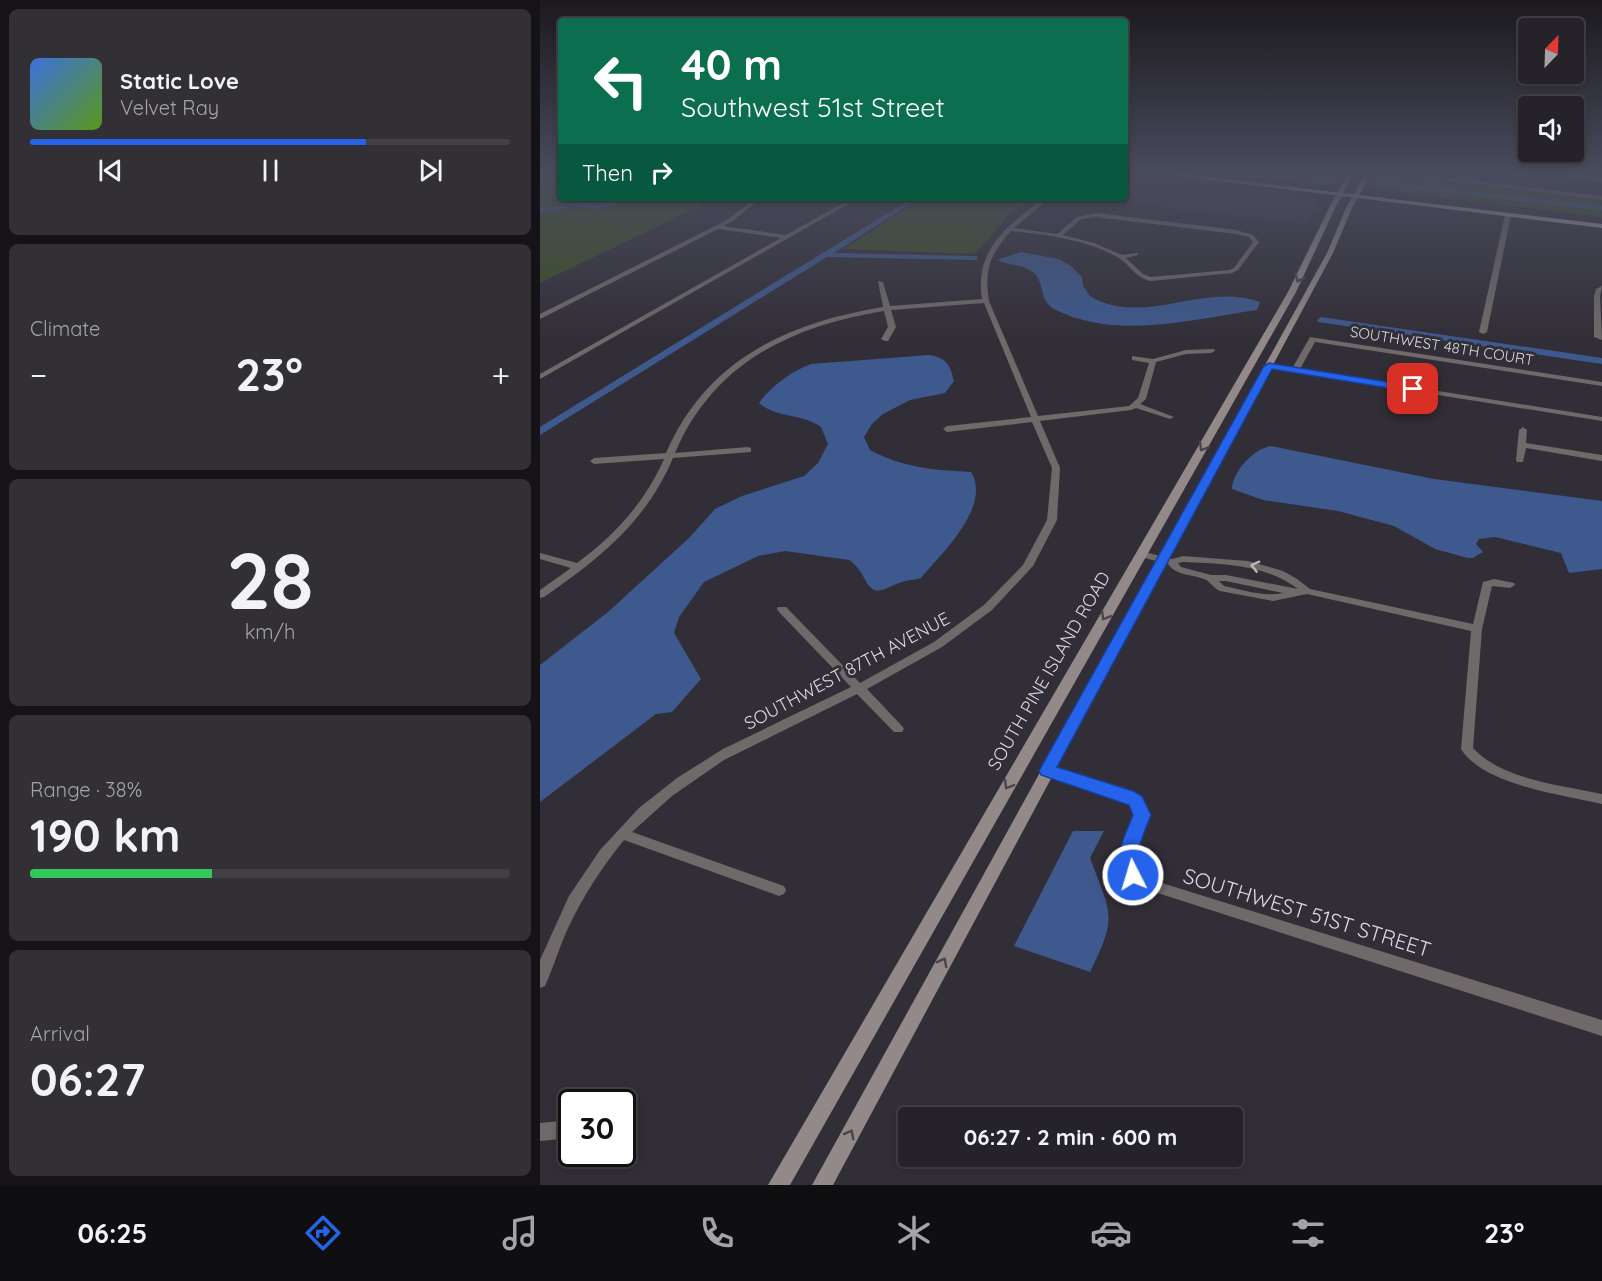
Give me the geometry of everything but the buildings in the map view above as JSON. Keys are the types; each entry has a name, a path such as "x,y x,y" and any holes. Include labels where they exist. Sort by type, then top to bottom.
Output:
{"main road":[{"name":"SOUTH PINE ISLAND ROAD","path":"778,1185 1292,292 1323,229"},
{"path":"822,1185 1047,771 1168,560 1341,229"},
{"path":"1221,414 1241,418"}],"street":[{"path":"540,317 713,229"},
{"path":"734,229 787,237"},
{"path":"540,377 801,229"},
{"name":"SOUTHWEST 87TH AVENUE","path":"540,981 574,896 622,834 666,794 703,766 927,651 969,625 1001,596 1032,561 1049,529 1058,495 1056,468 986,301 983,283 985,264 996,243 1009,229"},
{"path":"1012,229 1059,235 1091,244 1122,257 1140,277 1147,279 1230,272 1236,269 1256,242 1254,237 1213,229"},
{"path":"1059,235 1066,229"},
{"path":"1483,332 1505,229"},
{"path":"1122,257 1136,254"},
{"path":"880,282 892,327 885,339"},
{"path":"1600,337 1598,290 1602,288"},
{"path":"540,595 579,567 618,532 644,503 686,422 701,400 721,379 756,351 791,332 825,319 888,308 986,301"},
{"name":"SOUTHWEST 48TH COURT","path":"1295,370 1312,339 1602,384"},
{"path":"1134,358 1153,361 1186,352 1211,351"},
{"path":"1137,406 1142,399 1153,361"},
{"path":"1269,366 1602,419"},
{"path":"947,429 1137,406 1170,417"},
{"path":"1521,460 1523,430"},
{"path":"1523,445 1602,458"},
{"path":"594,461 748,450"},
{"path":"1141,554 1168,560 1255,563 1299,583 1303,592"},
{"path":"540,556 579,567"},
{"path":"1168,560 1177,569 1211,579 1226,578 1303,592 1476,629"},
{"path":"1253,595 1260,585 1275,573"},
{"path":"1211,579 1220,588 1273,598 1303,592"},
{"path":"1510,585 1494,582 1487,584 1476,629 1467,749 1473,759 1508,775 1602,799"},
{"path":"782,609 898,729"},
{"name":"SOUTHWEST 51ST STREET","path":"1047,771 1126,795 1136,801 1142,815 1127,856 1127,866 1133,875 1144,883 1602,1028"},
{"path":"622,834 779,890"},
{"path":"540,1132 558,1130"}],"green space":[{"path":"540,229 652,229 540,283"},
{"path":"874,229 997,229 975,254 844,249"}],"water":[{"path":"1021,252 1059,259 1071,266 1082,277 1083,286 1090,296 1110,305 1152,306 1217,297 1239,297 1260,302 1257,310 1154,325 1128,326 1078,319 1049,305 1038,278 1032,271 997,260"},
{"path":"929,355 943,360 951,370 954,381 945,393 910,400 883,414 872,424 864,437 870,450 895,461 932,469 971,472 976,485 975,499 970,514 941,556 921,578 879,591 871,588 849,560 785,551 758,556 704,582 679,617 674,633 701,679 672,712 656,714 540,802 540,665 608,612 689,538 715,509 742,496 804,476 818,463 828,444 821,427 806,419 766,408 759,403 764,397 782,380 811,364"},
{"path":"1271,446 1434,479 1602,501 1602,569 1569,573 1561,553 1495,537 1479,539 1476,544 1483,552 1473,558 1468,558 1435,549 1394,526 1338,511 1263,500 1232,489 1236,475 1245,462 1257,451"},
{"path":"1073,831 1104,831 1090,858 1107,904 1108,926 1090,972 1014,946"}],"waterway":[{"path":"540,432 867,229"},
{"path":"826,255 974,258"},
{"path":"1321,320 1602,361"}],"route":[{"path":"1133,875 1127,866 1127,856 1142,815 1141,808 1136,801 1126,795 1047,771 1269,366 1413,389"}]}
